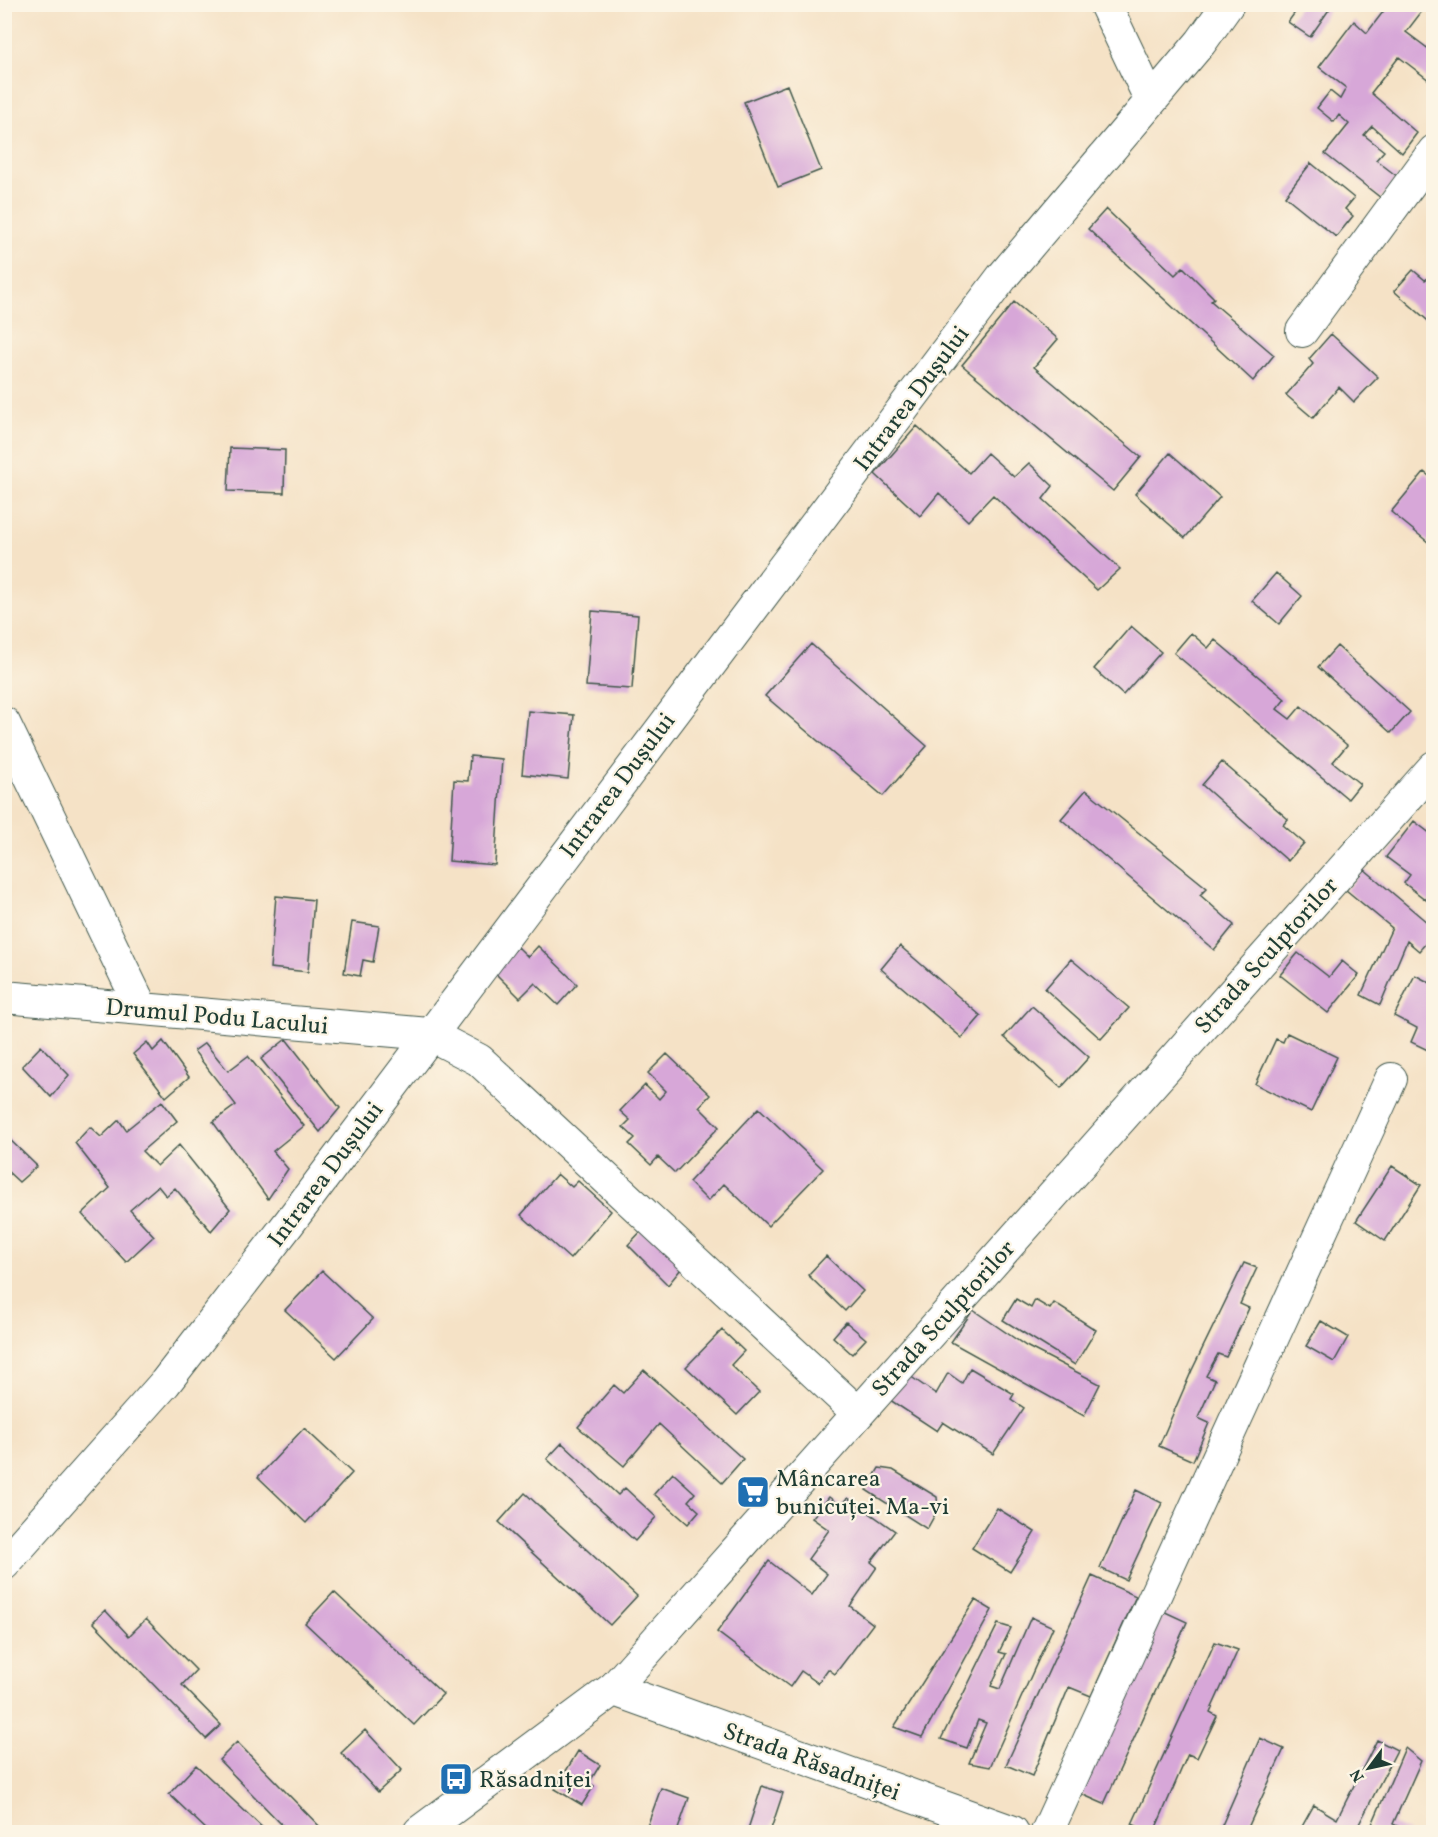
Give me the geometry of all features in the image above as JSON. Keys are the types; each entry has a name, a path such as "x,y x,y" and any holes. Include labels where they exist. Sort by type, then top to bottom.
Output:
{"main road":[{"name":"Strada Sculptorilor","path":"420,1833 613,1689"},
{"name":"Strada Răsadniței","path":"613,1689 1011,1833"}],"street":[{"path":"1105,4 1151,101"},
{"name":"Intrarea Dușului","path":"4,1564 165,1383 289,1223 429,1034 1003,276 1201,42 1228,4"},
{"path":"1302,331 1434,151"},
{"path":"4,723 142,1009"},
{"name":"Strada Sculptorilor","path":"613,1689 1434,767"},
{"name":"Drumul Podu Lacului","path":"4,998 429,1034"},
{"path":"429,1034 479,1060 858,1413"},
{"path":"1047,1833 1391,1079"}],"building":[{"path":"1295,4 1333,4 1310,37 1288,22 1299,7"},
{"path":"1389,4 1434,4 1434,12 1426,6 1406,32 1434,53 1434,84 1399,57 1371,93 1417,133 1402,153 1372,126 1364,135 1384,151 1376,160 1398,177 1381,198 1325,154 1349,124 1339,115 1334,122 1317,108 1330,91 1340,99 1346,88 1319,67 1354,21 1367,33"},
{"path":"787,85 821,170 778,187 744,102"},
{"path":"1311,163 1354,198 1345,209 1353,216 1336,237 1285,196"},
{"path":"1106,209 1175,275 1183,267 1214,298 1211,301 1274,355 1253,381 1088,229"},
{"path":"1413,270 1425,280 1434,274 1434,326 1394,291"},
{"path":"1014,302 1058,339 1034,367 1141,457 1113,491 962,365"},
{"path":"1331,334 1378,377 1354,402 1339,387 1313,418 1286,395 1313,364 1309,359"},
{"path":"917,426 969,473 987,453 1014,477 1029,463 1053,486 1043,499 1120,569 1097,590 993,495 968,521 939,493 920,516 875,474"},
{"path":"230,448 285,450 284,493 228,491"},
{"path":"1170,453 1220,497 1185,538 1135,494"},
{"path":"1424,472 1434,480 1434,547 1391,512"},
{"path":"1276,573 1302,596 1279,624 1252,601"},
{"path":"592,611 638,615 632,689 586,686"},
{"path":"1131,626 1161,652 1123,695 1094,669"},
{"path":"1191,633 1208,648 1215,640 1285,699 1277,709 1290,719 1301,706 1347,745 1333,762 1360,784 1348,799 1174,653"},
{"path":"811,644 927,746 883,796 765,696"},
{"path":"1337,646 1410,712 1391,733 1318,667"},
{"path":"528,711 574,715 568,779 522,774"},
{"path":"470,756 502,759 495,865 449,861 454,780 468,781"},
{"path":"1222,762 1288,819 1283,825 1304,843 1288,861 1202,785"},
{"path":"1086,790 1207,888 1200,895 1234,925 1214,950 1061,819"},
{"path":"1414,821 1431,834 1434,831 1434,906 1404,883 1410,875 1386,857"},
{"path":"1364,869 1434,928 1434,934 1419,951 1407,941 1380,1005 1361,995 1392,928 1346,890"},
{"path":"276,896 314,900 308,972 270,968"},
{"path":"352,922 379,926 373,962 363,960 360,976 344,973"},
{"path":"538,946 577,984 558,1005 535,983 520,998 494,972 518,947 528,957"},
{"path":"900,946 981,1016 962,1038 881,969"},
{"path":"1298,953 1329,977 1342,961 1359,975 1328,1013 1280,975"},
{"path":"1071,959 1129,1008 1101,1039 1045,989"},
{"path":"1415,975 1434,985 1434,1053 1411,1042 1417,1028 1394,1016"},
{"path":"1032,1006 1089,1057 1061,1088 1004,1037"},
{"path":"1287,1033 1337,1057 1311,1112 1255,1084 1276,1039 1283,1042"},
{"path":"286,1039 340,1108 320,1132 261,1059"},
{"path":"163,1041 189,1077 166,1097 133,1054 147,1042 153,1051"},
{"path":"205,1043 228,1071 248,1056 304,1126 273,1151 288,1169 268,1199 213,1122 236,1105 194,1051"},
{"path":"41,1046 69,1075 51,1097 22,1066"},
{"path":"667,1054 710,1095 699,1107 719,1127 675,1173 658,1157 651,1165 629,1144 635,1138 623,1127 630,1120 620,1111 645,1085 659,1099 666,1091 648,1073"},
{"path":"162,1101 177,1121 142,1151 157,1166 179,1145 230,1209 211,1231 175,1188 166,1196 158,1186 130,1210 154,1236 126,1262 82,1214 110,1188 75,1143 90,1127 101,1137 119,1120 126,1130"},
{"path":"759,1108 823,1169 768,1226 724,1184 708,1201 689,1182"},
{"path":"4,1134 37,1166 19,1182 4,1168"},
{"path":"1392,1166 1421,1185 1385,1241 1356,1221"},
{"path":"557,1174 572,1187 578,1181 611,1211 570,1259 521,1215"},
{"path":"646,1226 685,1264 668,1285 628,1245"},
{"path":"826,1256 863,1291 845,1311 808,1275"},
{"path":"1244,1263 1257,1268 1240,1304 1249,1308 1226,1357 1218,1354 1206,1376 1215,1380 1198,1418 1209,1423 1193,1461 1159,1446 1192,1370"},
{"path":"322,1271 373,1319 336,1358 285,1310"},
{"path":"1016,1299 1031,1308 1035,1300 1050,1309 1054,1303 1096,1330 1075,1365 1003,1320"},
{"path":"973,1310 1026,1346 1100,1384 1084,1416 951,1342"},
{"path":"1321,1321 1348,1337 1334,1362 1306,1346"},
{"path":"846,1322 866,1339 852,1354 833,1337"},
{"path":"722,1330 744,1351 731,1365 759,1392 737,1415 686,1367"},
{"path":"970,1368 1014,1394 1011,1399 1024,1408 993,1454 943,1422 937,1431 890,1400 907,1374 936,1394 948,1373 962,1383"},
{"path":"644,1370 743,1459 722,1483 659,1424 624,1466 578,1427 614,1385 623,1393"},
{"path":"304,1428 352,1473 306,1523 258,1477"},
{"path":"562,1443 618,1495 625,1488 656,1517 635,1541 547,1459"},
{"path":"879,1468 893,1470 937,1497 938,1509 927,1529 866,1490"},
{"path":"673,1473 695,1493 688,1501 699,1511 688,1524 654,1494"},
{"path":"1136,1490 1162,1503 1126,1580 1100,1568"},
{"path":"525,1493 637,1596 610,1625 499,1522"},
{"path":"829,1497 841,1506 848,1498 895,1531 871,1562 877,1567 850,1606 873,1624 835,1674 828,1669 818,1683 801,1671 790,1687 717,1632 769,1561 812,1595 827,1574 808,1559 829,1530 812,1518"},
{"path":"997,1508 1035,1532 1010,1572 972,1548"},
{"path":"1092,1576 1136,1596 1091,1696 1069,1687 1032,1776 1006,1765"},
{"path":"334,1592 443,1694 414,1725 305,1623"},
{"path":"975,1600 992,1610 922,1737 894,1727"},
{"path":"105,1610 129,1636 146,1619 196,1670 182,1685 221,1725 206,1739 93,1622"},
{"path":"1163,1611 1187,1622 1104,1804 1079,1793"},
{"path":"1031,1617 1053,1627 990,1767 969,1763 986,1723 978,1720 967,1748 941,1739 998,1624 1011,1628 999,1652 1006,1654 991,1686 1000,1689"},
{"path":"1215,1642 1238,1650 1210,1712 1217,1716 1197,1758 1188,1754 1154,1832 1150,1832 1132,1824"},
{"path":"365,1730 402,1770 378,1792 341,1753"},
{"path":"1260,1738 1284,1749 1246,1832 1219,1832"},
{"path":"1377,1740 1397,1750 1355,1832 1299,1832 1314,1805 1337,1819"},
{"path":"237,1742 325,1832 289,1832 219,1760"},
{"path":"1405,1748 1421,1761 1393,1824 1409,1832 1379,1832 1370,1829"},
{"path":"578,1751 600,1765 589,1783 594,1786 582,1805 555,1789"},
{"path":"196,1765 267,1832 209,1832 169,1794"},
{"path":"762,1786 783,1793 770,1832 747,1832"},
{"path":"661,1788 689,1798 677,1832 645,1832"}],"place":[{"name":"Mâncarea bunicuței. Ma-vi","path":"753,1492"},
{"name":"Răsadniței","path":"456,1779"}]}
